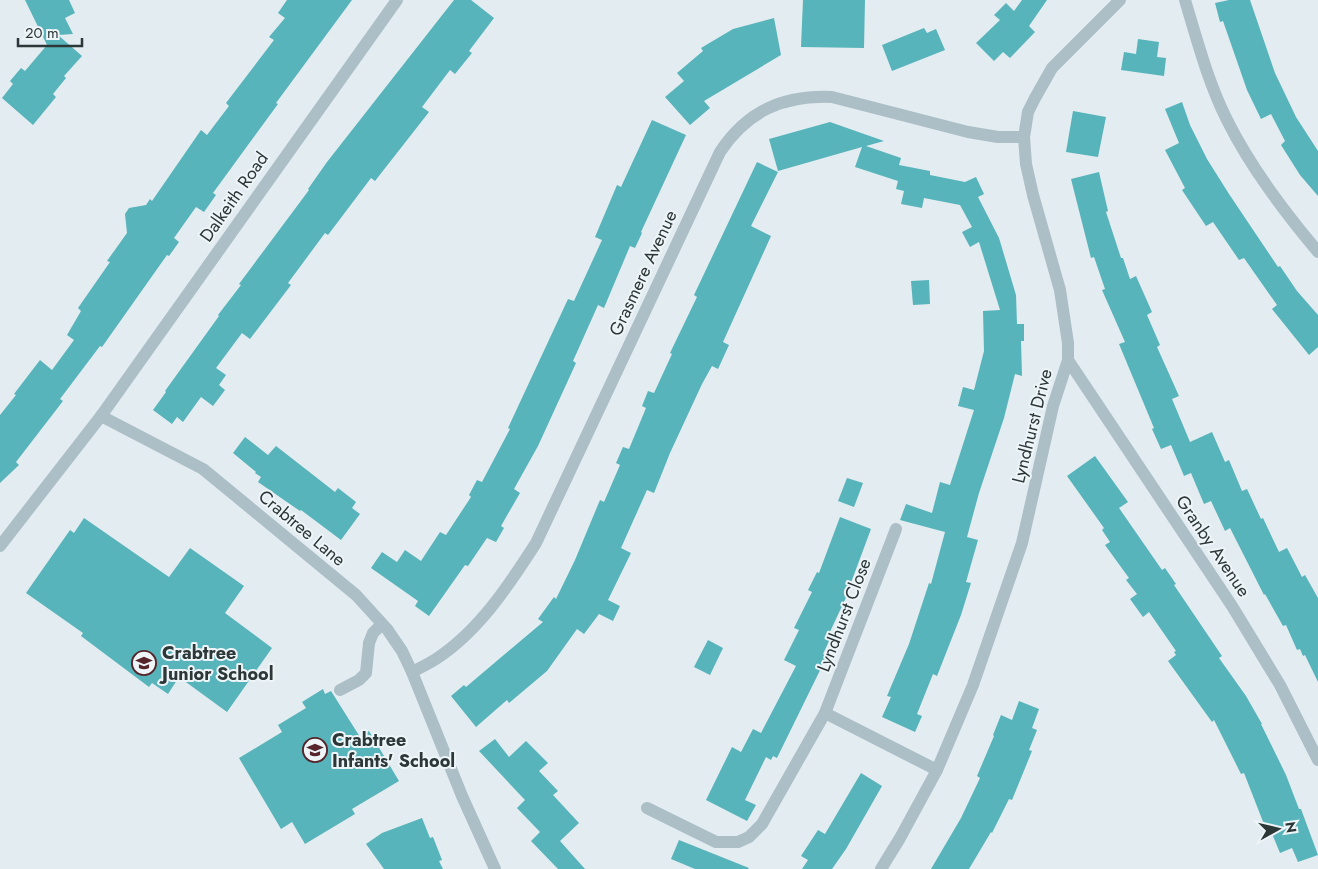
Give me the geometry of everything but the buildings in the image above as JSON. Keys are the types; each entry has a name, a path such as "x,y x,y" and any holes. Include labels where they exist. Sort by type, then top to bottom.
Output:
{"street":[{"name":"Dalkeith Road","path":"101,416 397,0"},
{"name":"Lyndhurst Drive","path":"881,869 937,770 974,685 1020,551 1053,406 1068,360 1068,343 1060,290 1033,196 1026,164 1024,137 1028,112 1052,68 1120,0"},
{"path":"1186,0 1206,71 1226,119 1256,172 1318,252"},
{"name":"Grasmere Avenue","path":"412,672 436,659 460,640 483,617 507,588 536,544 720,152 730,137 742,125 760,112 785,101 810,96 832,97 968,132 998,137 1024,137"},
{"name":"Granby Avenue","path":"1068,360 1232,606 1280,685 1318,760"},
{"path":"0,546 101,416"},
{"name":"Crabtree Lane","path":"101,416 203,469 356,595 382,624 402,651 412,672 462,796 495,869"},
{"name":"Lyndhurst Close","path":"647,808 716,842 738,842 749,837 762,824 825,713 896,529"},
{"path":"340,690 359,680 366,673 369,644 373,633 382,624"},
{"path":"825,713 937,770"}],"place":[{"name":"Crabtree Junior School","path":"144,663"},
{"name":"Crabtree Infants' School","path":"315,750"}]}
